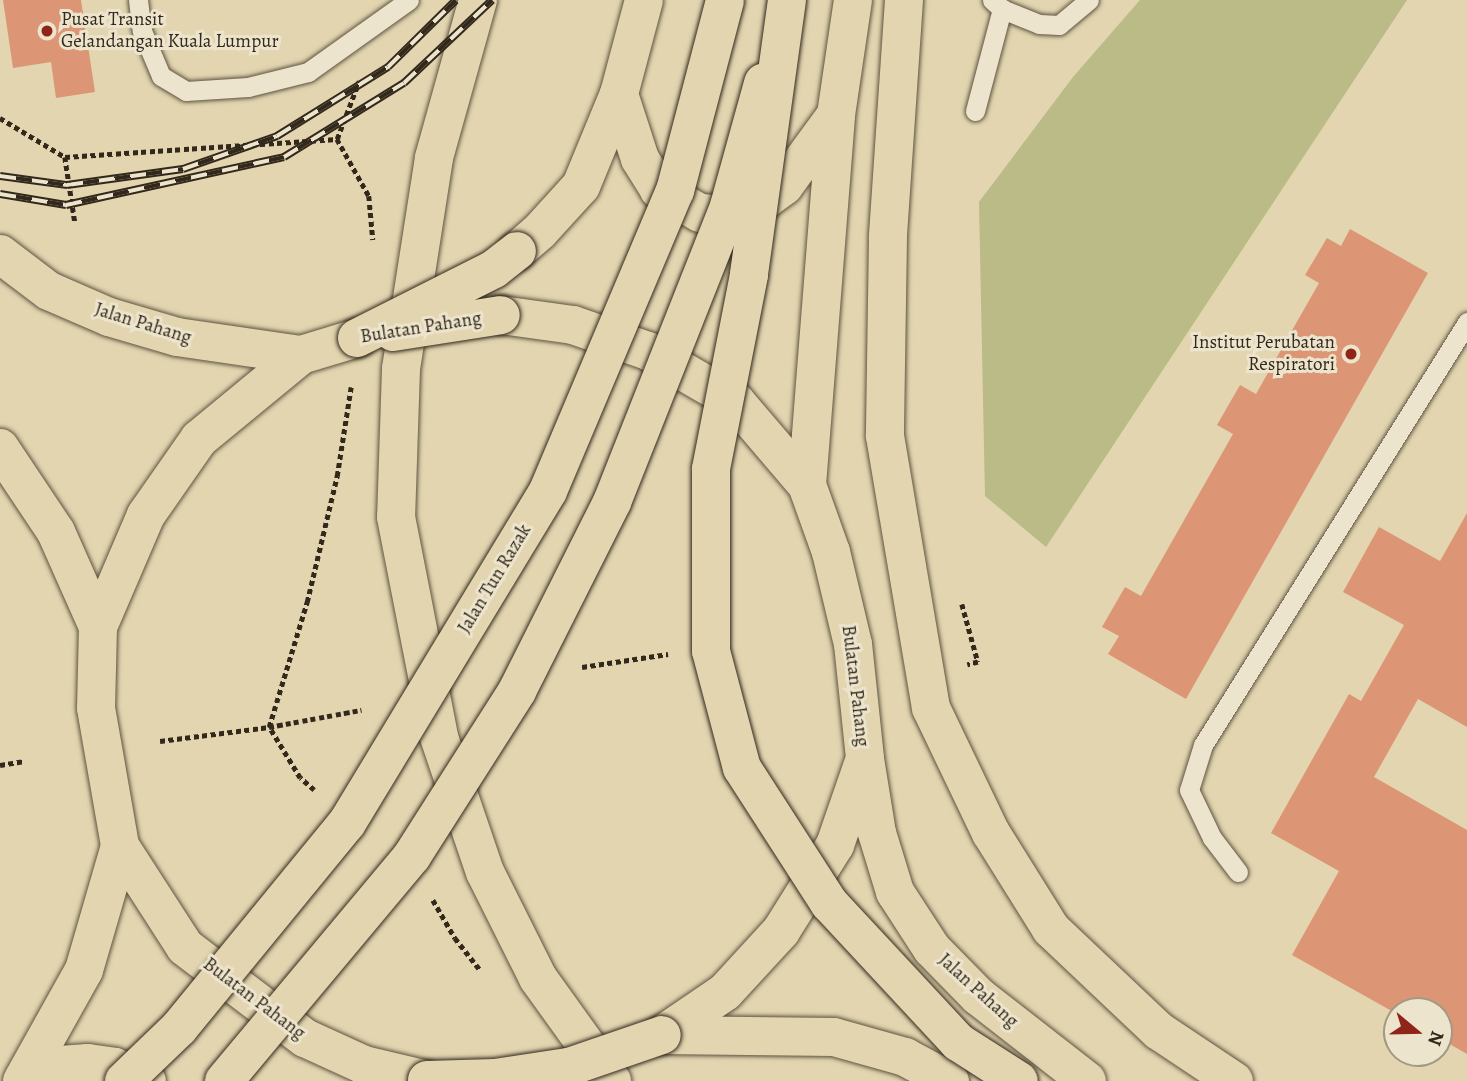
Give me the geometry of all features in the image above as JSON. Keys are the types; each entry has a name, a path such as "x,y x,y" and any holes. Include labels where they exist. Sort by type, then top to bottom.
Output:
{"main road":[{"path":"478,0 434,158 413,290 401,369 396,517 439,737 485,872 538,978 612,1081"},
{"path":"357,338 494,269 540,231 581,186 619,94 645,0"},
{"name":"Jalan Tun Razak","path":"124,1081 179,1028 347,823 548,491 675,191 725,0"},
{"path":"224,1081 412,856 517,691 612,502 729,205 787,0"},
{"path":"787,0 749,275 711,469 711,651 741,768 829,903 958,1042 1019,1081"},
{"path":"807,485 836,115 853,0"},
{"path":"904,0 888,237 885,436 931,708 991,833 1051,929 1159,1031 1234,1081"},
{"path":"619,94 640,159 659,190 700,214 744,216 783,186 836,115"},
{"name":"Jalan Pahang","path":"0,254 49,291 108,317 177,337 301,355"},
{"name":"Bulatan Pahang","path":"501,315 573,326 649,351 736,402 807,485 831,552 853,643 865,759 835,845 781,931 726,992 662,1035 569,1067 495,1078 426,1081 364,1065 304,1038 185,947 120,846 96,708 98,626 146,515 199,439 301,355 357,338 501,315"},
{"path":"0,448 56,531 98,626"},
{"name":"Jalan Pahang","path":"865,759 877,833 895,892 932,949 978,996 1087,1081"},
{"path":"22,1081 84,970 120,846"},
{"path":"662,1035 834,1037 905,1057 950,1081"},
{"path":"40,1081 60,1065 88,1063 115,1067 147,1081"}],"lane":[{"path":"138,0 142,31 161,76 186,91 248,87 308,72 409,0"},
{"path":"975,111 997,4 1038,24 1059,25 1089,0"},
{"path":"1238,872 1212,838 1189,790 1203,745 1467,322"}],"path":[{"path":"337,139 368,55 365,32"},
{"path":"65,157 75,222"},
{"path":"964,610 978,662"},
{"path":"582,667 681,652"},
{"path":"160,741 269,727"},
{"path":"0,765 24,761"}],"green space":[{"path":"1140,0 1407,0 1046,547 985,496 979,202 1073,77"}],"building":[{"name":"Pusat Transit Gelandangan Kuala Lumpur","path":"3,0 81,0 95,92 56,98 51,62 13,68"},
{"path":"1350,229 1428,273 1186,699 1108,654 1119,636 1102,627 1125,587 1141,596 1233,434 1217,425 1240,385 1256,394 1319,283 1305,275 1327,238 1341,246"},
{"path":"1467,513 1467,727 1418,699 1374,777 1467,830 1467,1054 1453,1046 1453,997 1383,997 1383,1006 1292,955 1339,871 1271,833 1349,694 1361,701 1404,625 1343,592 1379,527 1440,561"}],"railway":[{"path":"0,176 67,185 183,169 277,136 388,67 456,0"},
{"path":"0,194 66,205 284,157 404,83 492,0"}],"place":[{"name":"Pusat Transit Gelandangan Kuala Lumpur","path":"47,31"},
{"name":"Institut Perubatan Respiratori","path":"1351,354"}]}
